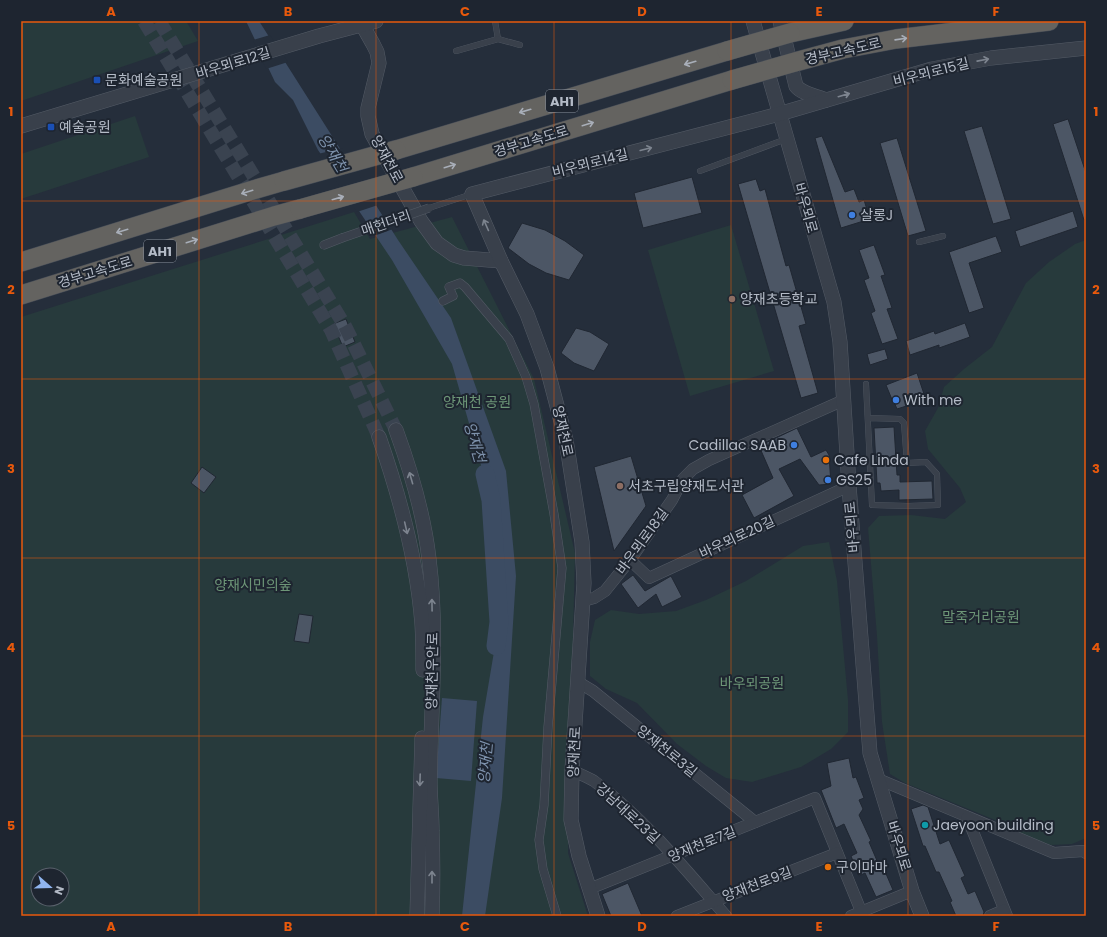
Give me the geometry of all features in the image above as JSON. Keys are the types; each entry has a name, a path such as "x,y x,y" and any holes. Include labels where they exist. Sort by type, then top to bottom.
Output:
{"highway":[{"name":"경부고속도로","path":"21,262 246,192 396,150 727,52 785,27 844,21"},
{"name":"경부고속도로","path":"21,295 274,216 413,177 732,80 843,49 896,39 1049,21"}],"street":[{"name":"바우뫼로","path":"753,21 834,302 840,342 849,486 870,753 912,891 922,916"},
{"name":"바우뫼로12길","path":"21,126 366,22"},
{"name":"양재천로","path":"366,22 377,52 379,63 368,108 368,116 372,134 421,221 437,243 454,255 464,258 501,261 527,314 539,343 566,440 582,542 584,565 572,770 571,820 579,856 598,916"},
{"path":"785,27 796,86 804,92 826,100"},
{"name":"비우뫼로15길","path":"779,114 932,69 991,58 1086,48"},
{"name":"비우뫼로14길","path":"472,194 779,114"},
{"path":"472,194 501,261"},
{"name":"매헌다리","path":"324,245 429,208"},
{"path":"443,301 453,296 449,287 460,283 508,339 526,377 534,404 540,435 562,568 548,727 544,806 539,840 543,868 557,916"},
{"name":"바우뫼로18길","path":"583,600 594,598 605,591 630,560 672,500 683,478 693,469 709,460 844,400"},
{"name":"양재천우안로","path":"396,430 413,482 423,525 429,558 432,595 417,916"},
{"name":"양재천우안로","path":"379,437 394,480 405,522 416,580 422,624 428,686 432,831 432,916"},
{"name":"바우뫼로20길","path":"630,560 649,578 849,486"},
{"name":"양재천로3길","path":"578,682 593,691 755,822"},
{"name":"강남대로23길","path":"572,770 593,781 628,809 673,856 726,916"},
{"path":"878,779 1054,853 1083,851 1086,853"},
{"name":"양재천로7길","path":"589,889 815,798 837,853"},
{"path":"967,817 1006,913 990,916"},
{"path":"837,853 859,915 912,891"},
{"name":"양재천로9길","path":"677,916 837,853"}],"lane":[{"path":"495,21 498,38"},
{"path":"456,51 498,38 520,45"},
{"path":"700,171 786,139"},
{"path":"429,208 472,194"},
{"path":"919,242 943,236"},
{"path":"866,384 872,506 938,505 937,474 926,462 907,463 904,423 900,419 868,418"}],"green space":[{"path":"21,21 186,21 198,41 21,101"},
{"path":"135,116 149,157 21,199 21,154"},
{"name":"양재시민의숲","path":"354,212 370,239 452,217 534,379 575,553 568,853 588,916 21,916 21,317"},
{"path":"731,225 774,371 690,396 648,250"},
{"name":"말죽거리공원","path":"1086,240 1086,838 1072,844 1051,845 1019,834 1000,822 905,783 890,774 882,722 877,636 868,528 879,516 911,515 945,519 966,502 960,488 928,449 925,431 938,408 944,387 992,347 1026,283 1049,262 1075,244"},
{"name":"바우뫼공원","path":"829,542 837,581 848,700 848,732 831,749 801,767 752,782 726,778 706,766 677,744 637,703 606,689 590,676 590,642 595,620 611,610 639,614 676,611 706,600 746,581 803,546"}],"water":[{"path":"246,21 259,21 398,240 451,318 506,471 516,576 502,798 485,916 462,916 483,717 499,622 491,500 452,364 392,260 318,150 293,100 275,82"},
{"path":"442,698 477,701 471,781 436,778"}],"pier":[{"path":"270,35 288,62 266,69 253,40"},
{"path":"342,148 378,205 357,212 318,154"},
{"path":"385,216 393,229 374,236 364,222"}],"building":[{"path":"1068,119 1086,173 1086,219 1084,220 1053,124"},
{"path":"982,126 1011,219 993,224 964,131"},
{"path":"822,136 845,192 854,189 859,202 864,200 870,219 841,228 815,138"},
{"path":"897,138 926,231 908,236 880,143"},
{"path":"692,177 702,213 643,228 634,193"},
{"path":"756,179 760,191 765,189 786,266 789,265 806,324 799,326 818,393 801,398 738,184"},
{"path":"1073,211 1078,227 1020,247 1015,231"},
{"path":"522,223 545,230 565,241 584,255 569,280 546,273 529,264 508,248"},
{"path":"996,236 1002,252 969,263 984,308 969,313 949,252"},
{"path":"874,245 885,275 881,276 892,308 887,309 898,339 882,344 871,313 875,311 864,280 869,278 859,250"},
{"path":"346,319 355,342 343,347 333,324"},
{"path":"965,323 970,337 939,348 939,345 910,355 906,341 934,331 935,334"},
{"path":"576,328 590,332 609,344 594,371 574,363 561,353"},
{"path":"885,349 888,359 870,365 867,354"},
{"path":"917,373 925,397 918,399 919,402 897,409 886,385"},
{"path":"894,427 897,475 900,475 900,482 932,481 933,499 899,500 899,490 881,491 880,483 877,483 874,428"},
{"path":"797,428 811,457 826,450 829,455 831,484 819,485 800,459 779,469 794,496 754,518 742,495 773,478 759,446"},
{"name":"서초구립양재도서관","path":"631,456 646,506 614,551 594,467"},
{"path":"202,467 216,477 204,493 191,483"},
{"path":"633,575 645,591 671,576 682,597 662,607 656,594 638,608 621,584"},
{"path":"299,614 313,616 309,643 294,641"},
{"path":"849,758 853,778 856,777 864,798 859,800 863,809 859,815 871,841 869,842 881,870 884,869 893,890 876,897 865,873 859,876 851,856 857,853 844,824 836,828 821,790 831,786 827,763"},
{"path":"923,805 928,807 940,844 949,840 965,876 961,878 968,894 975,891 984,912 983,916 956,916 950,902 952,901 939,872 936,872 925,846 923,846 911,809"},
{"path":"628,883 642,916 611,916 602,894"}],"waterway":[{"name":"양재천","path":"485,474 491,500 499,622 496,646"}],"tunnel":[{"path":"144,21 331,330 379,437"},
{"path":"159,21 345,326 396,430"}],"place":[{"name":"문화예술공원","path":"97,80"},
{"name":"예술공원","path":"51,127"},
{"name":"살롱J","path":"852,215"},
{"name":"양재초등학교","path":"732,299"},
{"name":"With me","path":"896,400"},
{"name":"Cadillac SAAB","path":"794,445"},
{"name":"Cafe Linda","path":"826,460"},
{"name":"GS25","path":"828,480"},
{"name":"서초구립양재도서관","path":"620,486"},
{"name":"Jaeyoon building","path":"925,825"},
{"name":"구이마마","path":"828,867"}],"park label":[{"name":"양재천 공원","path":"477,402"}]}
